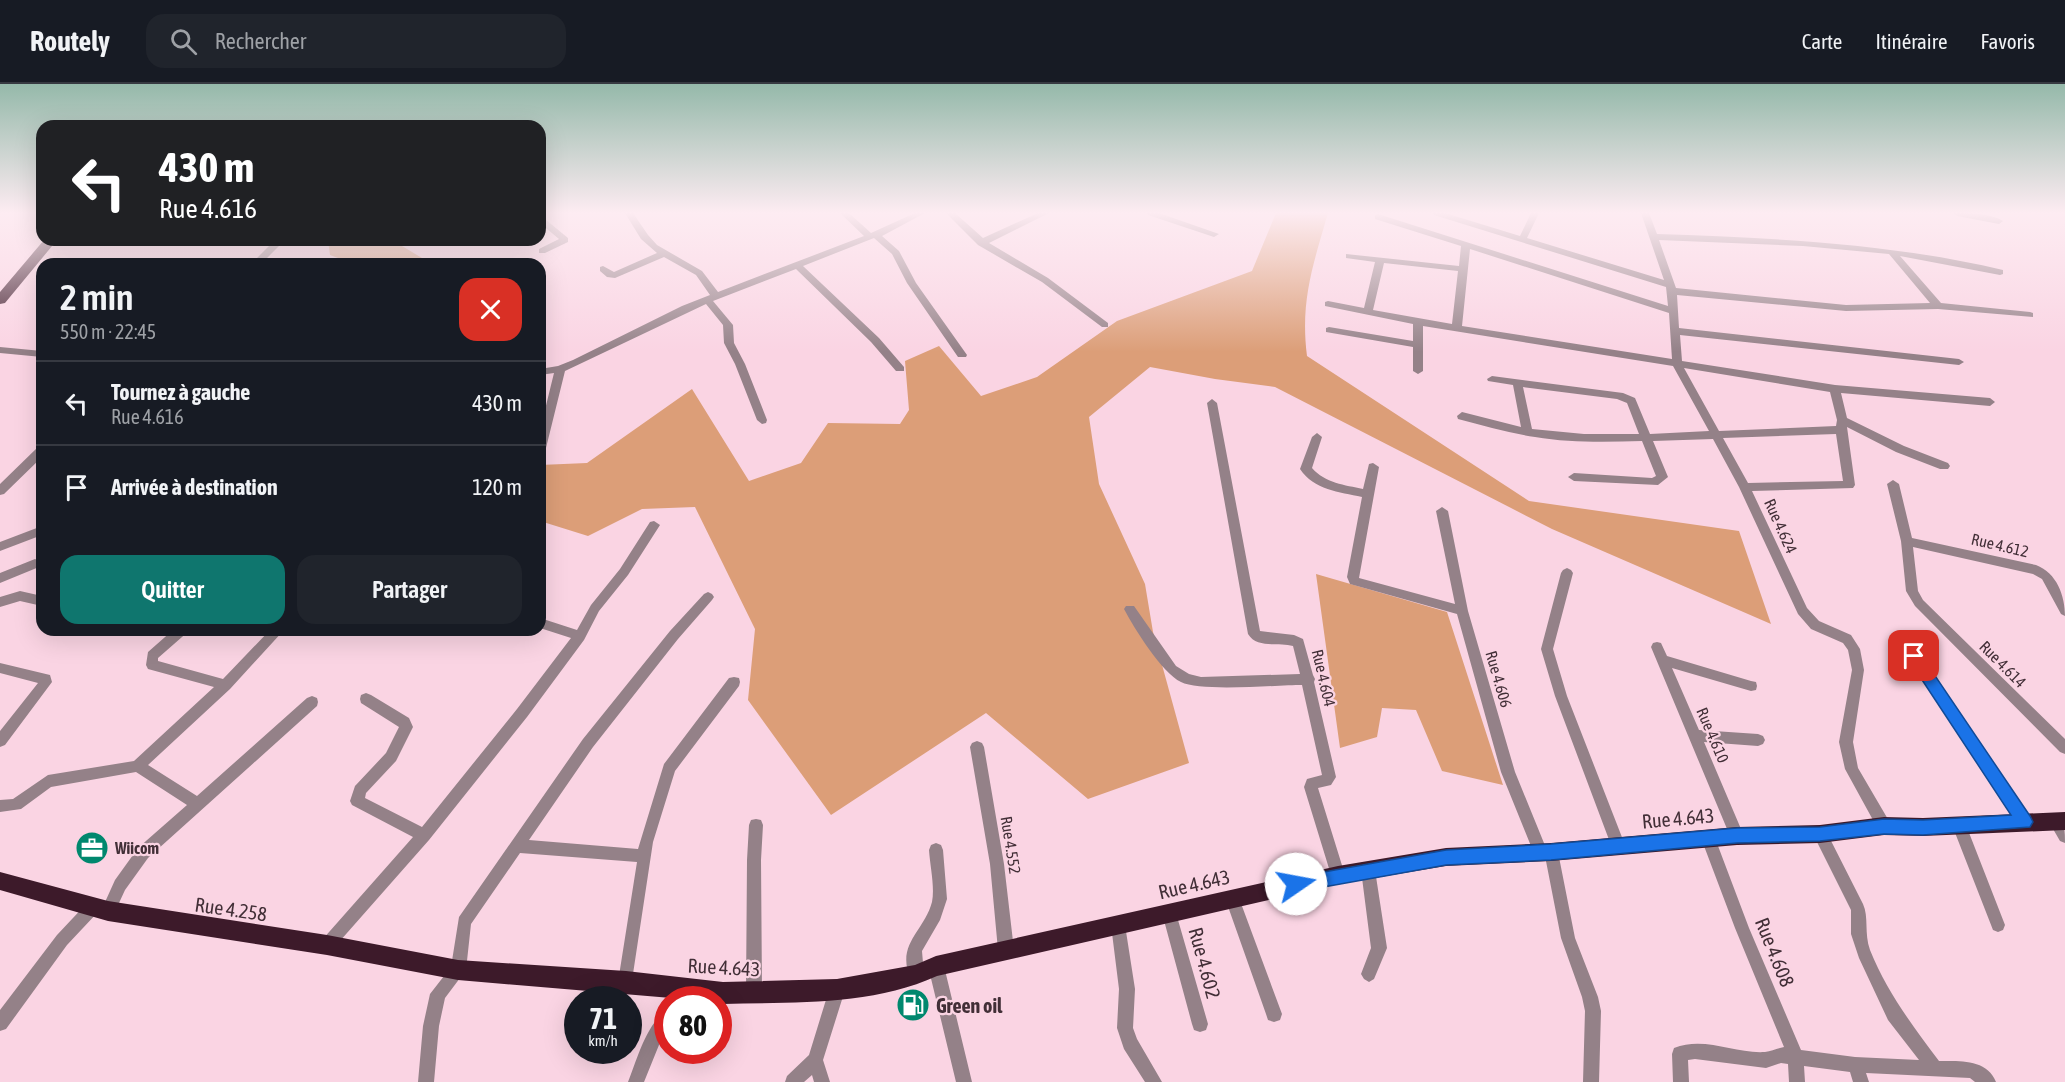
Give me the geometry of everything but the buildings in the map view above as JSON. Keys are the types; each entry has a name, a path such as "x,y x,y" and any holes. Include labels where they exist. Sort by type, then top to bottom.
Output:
{"highway":[{"path":"0,300 34,260"},
{"name":"Rue 4.643","path":"732,993 837,990 916,975 936,966 1232,898 1338,875 1446,857 1545,852 1737,836 1820,834 1884,826 1923,828 2025,822 2062,827"},
{"name":"Rue 4.258","path":"0,881 101,909 174,923 327,945 458,970"},
{"name":"Rue 4.643","path":"458,970 626,982 654,987"}],"street":[{"path":"603,270 610,275 615,275 649,260"},
{"path":"676,260 699,273 728,325 729,343 740,364 762,420"},
{"path":"546,371 560,369 711,297 810,260"},
{"path":"900,260 912,283 962,355"},
{"path":"1010,260 1045,280 1105,325"},
{"path":"1377,260 1461,269"},
{"path":"1368,312 1380,260"},
{"path":"1456,326 1463,260"},
{"path":"1509,260 1674,311"},
{"path":"1582,260 1670,288 1846,308 1938,306 2030,315"},
{"path":"1661,260 1674,311 1677,365 1745,487"},
{"path":"1898,260 1938,306"},
{"path":"1933,260 2000,272"},
{"path":"796,265 874,340 900,369"},
{"path":"1328,304 1418,322 1456,326 1835,390 1990,402"},
{"path":"1418,322 1418,371"},
{"path":"1329,330 1418,345"},
{"path":"1676,331 1959,362"},
{"path":"0,350 36,353"},
{"path":"546,427 560,369"},
{"path":"1492,379 1626,397 1634,405 1645,439 1662,477 1659,481 1574,477"},
{"path":"1516,381 1527,432"},
{"name":"Rue 4.624","path":"1835,390 1849,485 1745,487 1802,611 1815,625 1847,639 1854,649 1858,670 1846,742 1852,769 1884,826"},
{"name":"Rue 4.604","path":"1212,403 1254,634 1259,638 1294,640 1299,643 1329,777 1326,781 1312,783 1311,787 1338,875"},
{"path":"1462,416 1527,432 1606,439 1645,439 1841,425 1944,466"},
{"path":"1317,437 1306,469 1311,477 1318,482 1368,494"},
{"path":"0,491 36,456"},
{"path":"1373,467 1354,581 1462,610"},
{"path":"1893,484 1907,541"},
{"name":"Rue 4.606","path":"1442,512 1462,610 1508,772 1545,852 1568,938 1590,997 1593,1011 1591,1082"},
{"path":"327,945 424,835 580,636 595,608 624,572 654,525"},
{"path":"0,547 36,532"},
{"name":"Rue 4.614","path":"1907,541 1912,591 1918,603 2065,748"},
{"name":"Rue 4.612","path":"1907,541 2036,570 2046,576 2065,611"},
{"path":"0,578 35,564"},
{"path":"1567,573 1547,649 1561,696 1618,845"},
{"path":"0,602 20,596 36,600"},
{"path":"426,1082 429,1036 438,994 458,970 464,922 588,743 674,635 708,597"},
{"path":"1130,609 1172,670 1186,679 1202,682 1308,679"},
{"path":"546,625 580,636"},
{"path":"174,636 152,656 152,665 225,685"},
{"path":"0,806 16,805 48,781 138,766 225,685 272,636"},
{"name":"Rue 4.610","path":"1658,647 1737,836"},
{"path":"1914,656 2025,822"},
{"path":"1665,661 1751,686"},
{"path":"0,668 45,679 46,682 0,741"},
{"path":"626,982 646,842 669,768 734,682"},
{"path":"366,699 404,722 406,727 391,758 360,790 357,801 424,835"},
{"path":"0,1023 62,940 101,909 143,853 312,702"},
{"path":"1696,736 1758,740"},
{"name":"Rue 4.552","path":"977,747 996,864 1006,950"},
{"path":"138,766 198,804"},
{"path":"754,992 756,825"},
{"path":"1959,825 1998,925"},
{"path":"1820,834 1858,909 1858,934 1864,953 1884,994 1894,1014 1934,1067"},
{"name":"Rue 4.608","path":"1708,838 1742,928 1796,1057 1797,1082"},
{"path":"515,846 645,856"},
{"path":"916,975 914,950 935,915 940,899 936,850"},
{"path":"1368,870 1379,948 1369,974"},
{"path":"1232,898 1274,1014"},
{"name":"Rue 4.602","path":"1169,913 1200,1024"},
{"path":"1118,925 1127,988 1125,1028 1130,1043 1154,1082"},
{"path":"936,966 964,1082"},
{"path":"793,1082 815,1060 837,990"},
{"path":"636,1082 654,1037"},
{"path":"1681,1082 1680,1054 1695,1051 1766,1060 1781,1055 1855,1065 1973,1070 1988,1082"},
{"path":"815,1060 822,1082"},
{"path":"1855,1065 1861,1082"}],"shaded area":[{"path":"1257,260 1315,260 1309,283 1305,318 1307,356 1529,501 1739,531 1771,624 1552,529 1275,387 1150,367 1089,417 1099,484 1145,584 1153,632 1189,763 1088,799 986,713 831,815 748,700 755,629 695,507 642,509 588,536 546,523 546,465 587,463 692,389 749,481 801,463 828,423 900,424 909,410 905,361 939,346 981,396 1037,377 1117,321 1252,271"},
{"path":"1316,574 1447,612 1503,785 1442,771 1416,710 1382,708 1377,737 1340,748"}],"place":[{"name":"Wiicom","path":"92,848"},
{"name":"Green oil","path":"913,1005"}],"route":[{"path":"1296,884 1446,857 1551,852 1737,836 1820,834 1884,826 1923,828 2025,822 1914,656"}]}
